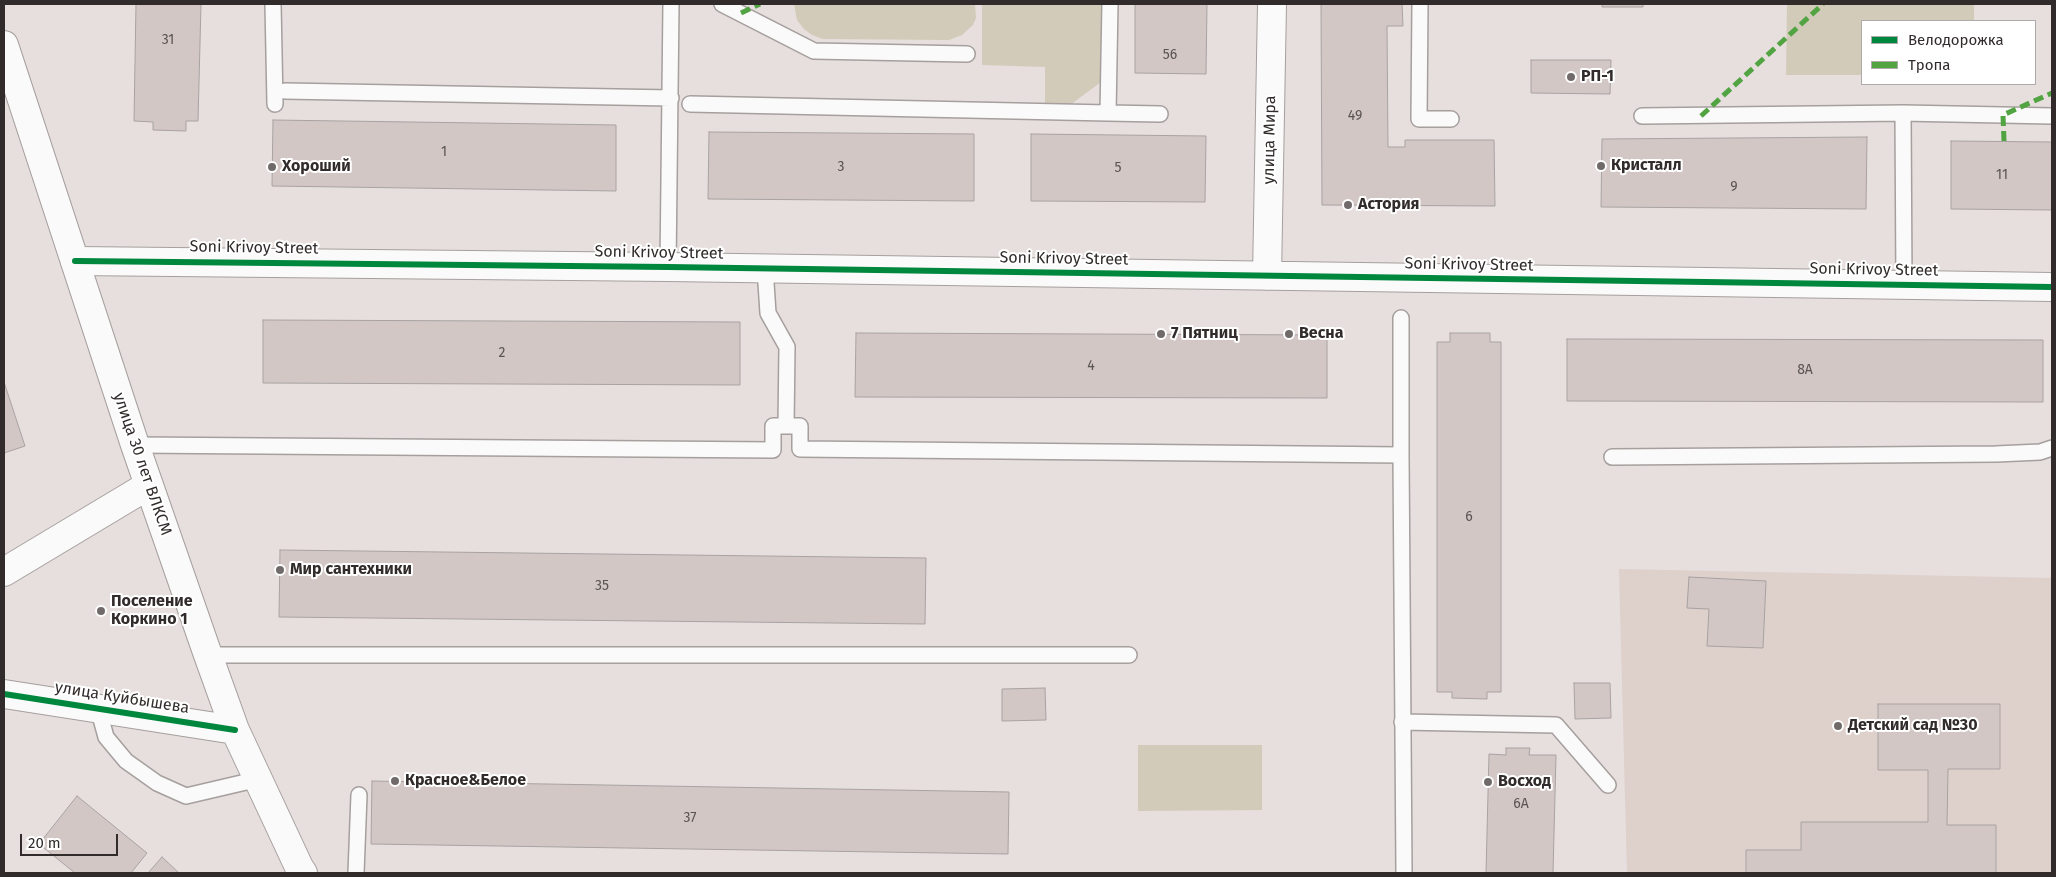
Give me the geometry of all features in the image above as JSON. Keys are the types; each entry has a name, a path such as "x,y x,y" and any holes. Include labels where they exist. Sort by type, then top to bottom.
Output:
{"street":[{"name":"улица Мира","path":"1267,276 1272,4"},
{"name":"улица 30 лет ВЛКСМ","path":"4,45 135,445 208,655 236,730 303,873"},
{"name":"Soni Krivoy Street","path":"75,260 2052,287"},
{"path":"4,572 149,485"},
{"name":"улица Куйбышева","path":"4,694 236,730"}],"lane":[{"path":"274,4 274,104"},
{"path":"668,267 671,4"},
{"path":"722,4 814,51 967,54"},
{"path":"1108,113 1110,4"},
{"path":"1420,4 1419,119 1451,119"},
{"path":"285,91 671,98"},
{"path":"690,104 1160,114"},
{"path":"1642,116 1903,113 2052,116"},
{"path":"1903,113 1904,284"},
{"path":"765,268 768,313 786,347 786,426"},
{"path":"1401,318 1404,873"},
{"path":"135,445 773,450 773,426 800,426 800,449 1401,456"},
{"path":"1612,457 1996,454 2040,452 2052,448"},
{"path":"208,655 1129,655"},
{"path":"98,708 106,737 126,761 157,783 186,796 257,777"},
{"path":"1402,722 1556,724 1608,785"},
{"path":"356,873 359,795"}],"shaded area":[{"path":"794,4 975,4 976,18 973,25 962,35 949,40 823,39 812,35 804,29 797,20"},
{"path":"982,4 1102,4 1101,82 1070,105 1045,105 1045,67 982,65"},
{"path":"1787,4 1974,4 1974,20 1861,20 1861,75 1786,75"},
{"name":"Детский сад №30","path":"1619,569 2052,578 2052,873 1627,873"},
{"path":"1138,745 1262,745 1262,810 1138,811"}],"building":[{"path":"136,4 201,4 198,121 186,121 186,131 153,130 153,122 134,121"},
{"path":"1135,4 1207,4 1206,74 1135,73"},
{"path":"1321,4 1402,4 1403,26 1387,26 1388,147 1405,147 1405,140 1494,140 1495,206 1322,205"},
{"path":"1602,4 1643,4 1643,7 1602,7"},
{"name":"РП-1","path":"1531,60 1611,60 1610,94 1531,93"},
{"path":"273,120 616,125 616,191 272,186"},
{"path":"709,132 974,134 974,201 708,199"},
{"path":"1031,134 1206,136 1205,202 1031,201"},
{"path":"1867,137 1866,209 1601,207 1602,139"},
{"path":"1951,141 2052,142 2052,210 1951,209"},
{"path":"263,320 740,322 740,385 263,383"},
{"path":"856,333 1327,335 1327,398 855,397"},
{"path":"1450,333 1490,333 1490,342 1501,342 1501,692 1487,692 1487,699 1452,698 1452,692 1437,692 1437,342 1450,342"},
{"path":"1567,339 2043,340 2043,402 1567,401"},
{"path":"4,382 25,446 4,453"},
{"path":"280,550 926,558 925,624 279,617"},
{"path":"1689,577 1766,581 1763,648 1707,646 1709,609 1687,608"},
{"path":"1574,683 1610,683 1611,718 1575,719"},
{"path":"1045,688 1046,720 1002,721 1002,689"},
{"path":"1878,704 2000,704 2000,769 1948,769 1947,825 1996,825 1996,873 1746,873 1746,850 1801,850 1801,822 1928,822 1928,770 1878,770"},
{"path":"1506,748 1530,748 1529,755 1556,755 1553,873 1486,873 1489,754 1506,755"},
{"path":"372,781 1009,792 1008,854 371,844"},
{"path":"77,796 147,853 131,873 75,873 39,844"},
{"path":"162,857 179,873 148,873"}],"marked path":[{"path":"741,13 760,4"},
{"path":"1701,116 1823,4"},
{"path":"2004,141 2003,115 2052,93"}],"cycle path":[{"path":"75,261 668,267 2052,287"},
{"path":"4,694 235,730"}],"place":[{"name":"РП-1","path":"1571,77"},
{"name":"Кристалл","path":"1601,166"},
{"name":"Хороший","path":"272,167"},
{"name":"Астория","path":"1348,205"},
{"name":"7 Пятниц","path":"1161,334"},
{"name":"Весна","path":"1289,334"},
{"name":"Мир сантехники","path":"280,570"},
{"name":"Поселение Коркино 1","path":"101,611"},
{"name":"Детский сад №30","path":"1838,726"},
{"name":"Красное&Белое","path":"395,781"},
{"name":"Восход","path":"1488,782"}]}
